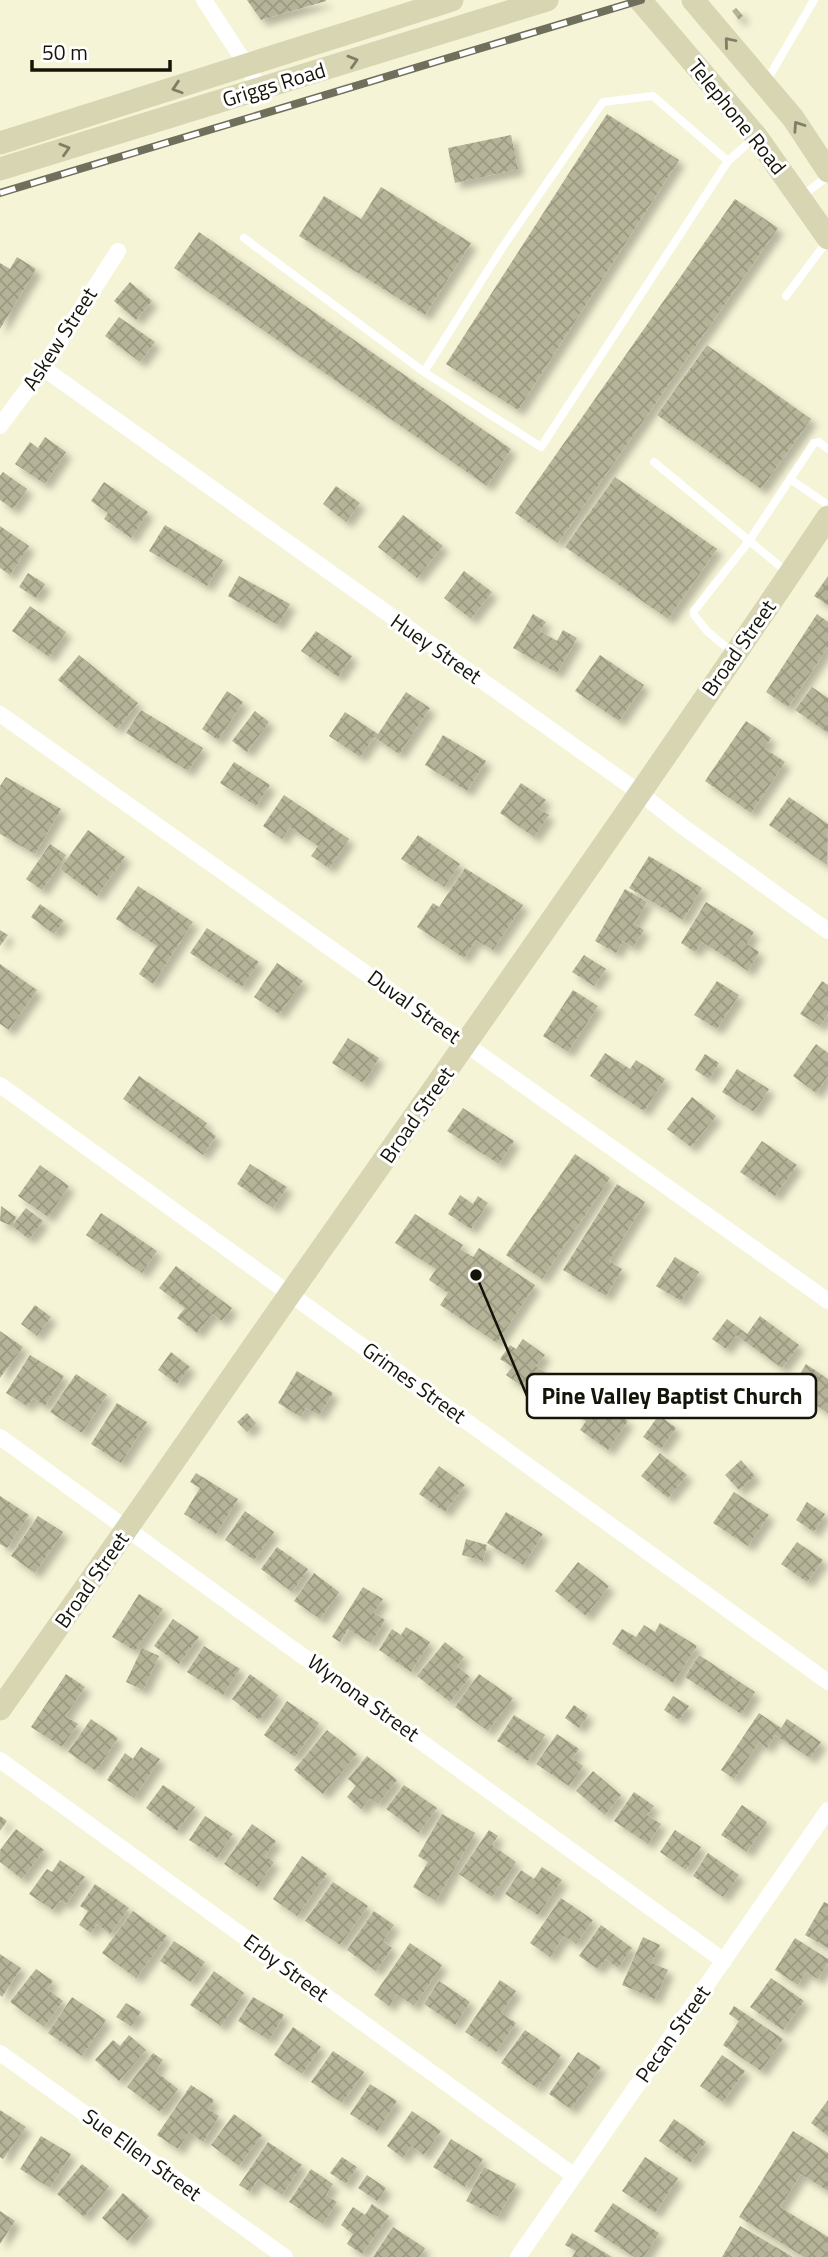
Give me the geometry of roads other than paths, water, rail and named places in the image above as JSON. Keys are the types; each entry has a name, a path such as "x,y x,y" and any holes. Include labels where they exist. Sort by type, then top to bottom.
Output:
{"main road":[{"name":"Griggs Road","path":"0,143 452,0"},
{"name":"Griggs Road","path":"0,169 547,0"},
{"name":"Telephone Road","path":"640,0 756,136 828,239"},
{"name":"Telephone Road","path":"693,0 793,118 828,170"},
{"name":"Broad Street","path":"0,1709 467,1044 828,517"}],"street":[{"path":"204,0 247,65 260,90"},
{"name":"Askew Street","path":"0,426 43,368 118,251"},
{"name":"Huey Street","path":"43,368 640,793 828,931"},
{"name":"Duval Street","path":"0,714 828,1301"},
{"name":"Grimes Street","path":"0,1085 828,1682"},
{"name":"Wynona Street","path":"0,1437 724,1961"},
{"name":"Erby Street","path":"0,1760 573,2175"},
{"name":"Pecan Street","path":"518,2257 828,1810"},
{"name":"Sue Ellen Street","path":"0,2053 285,2257"}],"lane":[{"path":"765,84 814,0"},
{"path":"424,372 502,248 604,102 653,96 727,161"},
{"path":"244,238 424,372 541,447 727,161 756,136"},
{"path":"799,198 828,176"},
{"path":"786,296 828,239"},
{"path":"734,654 707,631 694,613 749,541 814,443 819,442 828,449"},
{"path":"654,462 790,575"},
{"path":"790,480 828,505"}],"railway":[{"path":"0,193 641,0"}],"place":[{"name":"Pine Valley Baptist Church","path":"476,1275"}]}
